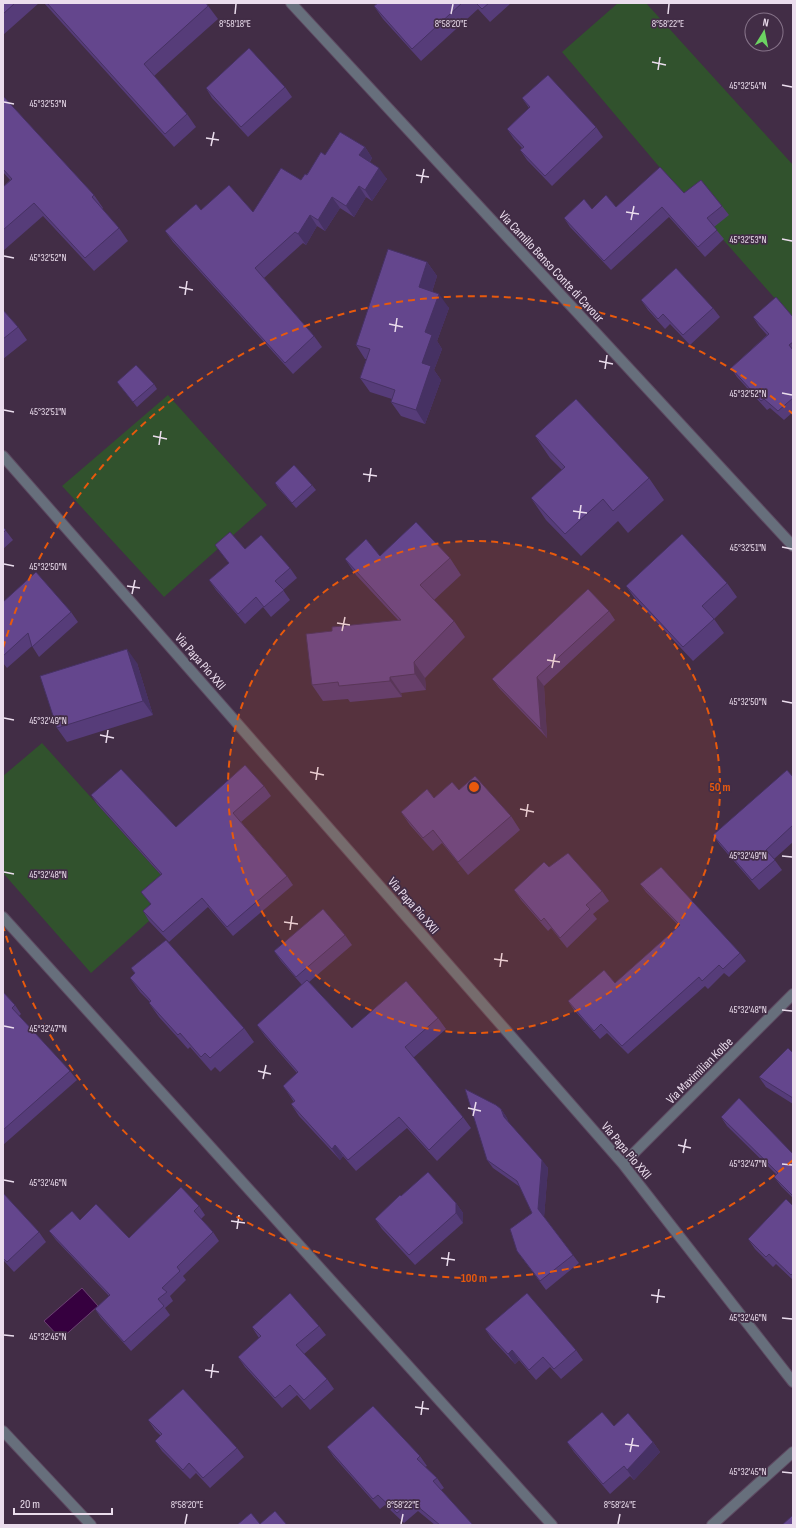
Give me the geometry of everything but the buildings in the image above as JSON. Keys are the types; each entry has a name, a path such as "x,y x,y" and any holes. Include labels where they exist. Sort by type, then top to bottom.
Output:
{"street":[{"name":"Via Camillo Benso Conte di Cavour","path":"291,3 793,546"},
{"name":"Via Papa Pio XXII","path":"3,456 623,1164 793,1382"},
{"path":"3,918 552,1525"},
{"name":"Via Maximilian Kolbe","path":"623,1164 793,994"},
{"path":"3,1430 91,1525"},
{"path":"712,1525 793,1452"}],"green space":[{"path":"618,3 646,3 793,165 793,319 667,176 562,52"},
{"path":"168,395 267,505 164,597 62,486"},
{"path":"42,743 169,884 158,913 91,973 3,873 3,776"}],"shaded area":[{"path":"82,1288 98,1306 61,1339 44,1321"}]}
